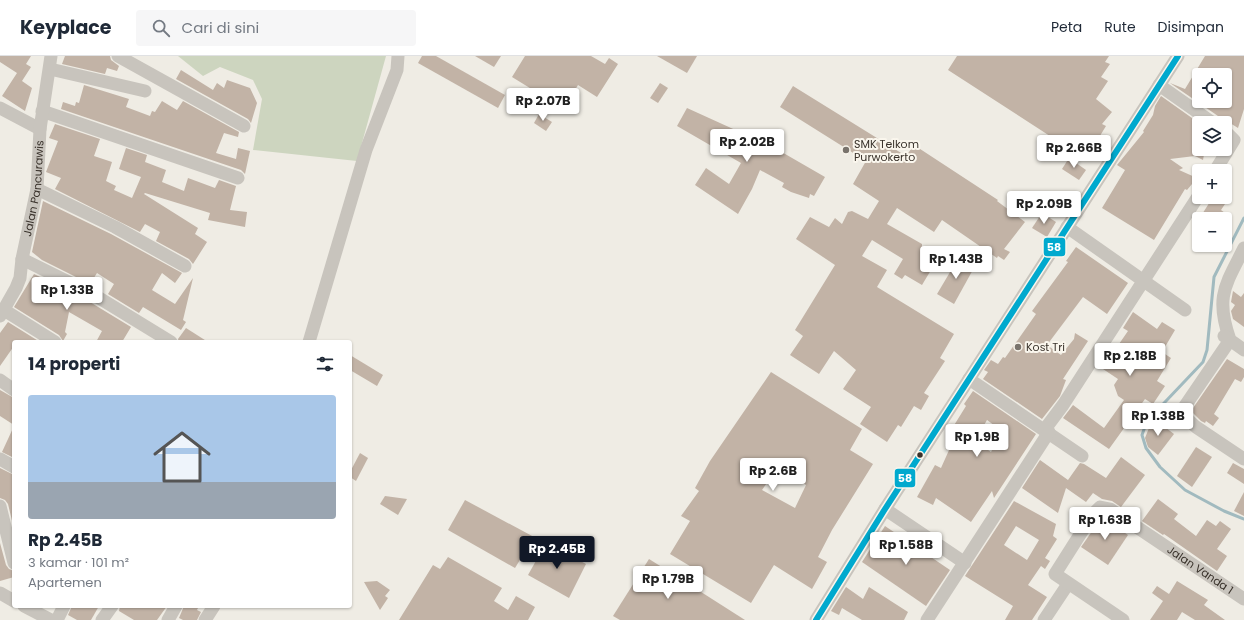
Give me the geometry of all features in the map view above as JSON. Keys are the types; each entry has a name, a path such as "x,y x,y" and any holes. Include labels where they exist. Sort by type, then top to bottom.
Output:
{"street":[{"name":"Jalan Pancurawis","path":"2,313 20,278 22,259 37,189 42,111 51,56"},
{"path":"118,56 244,126"},
{"path":"310,340 375,123 390,92 397,70 398,56"},
{"path":"816,620 885,509 1178,56"},
{"path":"50,69 145,91"},
{"path":"1159,85 1203,116"},
{"path":"0,108 40,130"},
{"path":"42,111 238,178"},
{"path":"37,189 115,227 185,266"},
{"path":"927,620 965,563 1063,405 1194,204"},
{"path":"1067,227 1185,310"},
{"path":"1244,248 1222,292 1222,311 1227,338 1185,406 1184,411 1184,417 1189,422 1244,459"},
{"path":"22,259 91,293 168,340"},
{"path":"2,313 51,340"},
{"path":"1227,338 1244,350"},
{"path":"0,380 12,389"},
{"path":"969,380 1047,431 1082,456"},
{"path":"0,459 12,466"},
{"path":"0,506 6,523 12,553"},
{"name":"Jalan Vanda 1","path":"1068,584 1056,575 1056,571 1096,509 1104,507 1110,509 1244,599"},
{"path":"885,509 965,563"},
{"path":"1044,620 1068,584 1123,620"},
{"path":"0,593 12,600"},
{"path":"28,608 51,620"},
{"path":"57,620 63,608"},
{"path":"102,620 111,608"},
{"path":"168,620 175,608"},
{"path":"205,620 213,608"}],"green space":[{"path":"178,56 386,56 357,161 253,150 262,99 253,80 220,67 203,76"}],"building":[{"path":"0,56 31,56 26,64 31,67 22,81 32,88 25,111 2,96 17,73 0,62"},
{"path":"65,56 110,56 111,60 119,66 117,71 107,68 105,74 62,64"},
{"path":"422,56 436,56 505,95 498,108 418,63"},
{"path":"475,56 501,56 494,67"},
{"path":"525,56 591,56 605,64 609,58 618,64 597,97 578,85 564,109 512,77"},
{"path":"657,56 697,56 687,73"},
{"path":"957,56 1109,56 1105,62 1110,64 1101,77 1108,81 1096,99 1112,112 1102,124 1106,126 1095,144 1083,136 1073,151 948,70"},
{"path":"1205,56 1244,56 1244,109 1238,128 1232,124 1232,116 1218,116 1206,108 1232,108 1232,68 1198,68"},
{"path":"181,70 213,90 217,83 224,88 227,80 250,88 257,103 251,123 248,119 176,79"},
{"path":"1192,77 1192,98 1170,83 1185,89"},
{"path":"660,83 668,88 658,103 650,98"},
{"path":"84,85 129,99 126,107 150,116 152,111 155,112 162,101 177,110 183,101 239,132 238,137 224,133 216,153 236,159 238,148 250,151 245,174 241,170 61,109 63,102 75,106 76,102 79,103"},
{"path":"793,86 906,156 914,145 998,200 997,201 1025,222 1004,249 1010,252 1004,260 998,256 997,258 942,220 934,232 897,208 887,224 922,244 922,258 934,265 922,285 905,275 902,279 894,274 903,259 872,240 862,256 887,270 877,287 954,334 940,358 945,361 924,393 929,396 921,410 914,406 901,427 898,425 887,442 860,424 871,407 843,389 856,370 834,351 819,374 790,355 803,336 795,330 835,265 796,239 810,217 829,227 835,218 842,224 848,212 852,211 868,219 879,201 853,184 866,161 780,107"},
{"path":"1161,96 1192,118 1192,156 1195,156 1170,159 1183,168 1179,170 1192,176 1192,184 1187,190 1185,189 1154,240 1102,208 1125,170 1117,165 1144,132 1143,131 1153,115 1155,106"},
{"path":"687,108 773,147 825,177 814,196 810,194 809,198 791,192 782,187 784,183 760,170 752,189 738,214 695,185 706,168 729,184 741,163 677,126"},
{"path":"539,114 552,122 546,131 534,123"},
{"path":"55,124 100,139 94,156 112,162 106,181 116,186 114,190 132,198 141,177 119,169 126,148 147,155 145,162 166,170 162,182 184,191 188,178 215,188 219,180 236,186 230,210 247,212 245,227 208,220 210,213 145,193 144,194 198,228 195,234 207,242 193,264 189,259 156,241 160,232 145,224 140,232 55,189 61,178 46,172 58,141 49,138"},
{"path":"1195,156 1204,156 1203,160"},
{"path":"1069,158 1086,170 1079,180 1062,169"},
{"path":"43,201 111,234 182,273 175,283 162,273 152,290 175,304 193,278 183,320 186,322 181,330 143,307 139,313 108,294 114,284 97,273 90,284 42,260 32,252"},
{"path":"1209,204 1225,204 1221,210 1224,212 1203,212"},
{"path":"1042,213 1056,222 1047,237 1032,228"},
{"path":"1076,247 1128,283 1107,314 1083,297 1047,345 1061,355 1074,339 1075,333 1088,341 1063,379 1066,380 1060,396 1042,419 983,379 988,372 984,370 991,360 998,364 1003,357 1005,358 1036,314 1032,311 1068,262 1066,261"},
{"path":"959,257 975,266 954,304 937,294"},
{"path":"34,274 85,299 131,327 123,340 97,340 102,331 69,312 65,332 67,334 62,340 59,335 14,307"},
{"path":"1233,291 1241,297 1244,293 1244,327 1233,319 1231,311 1235,305 1231,302"},
{"path":"1133,312 1157,329 1162,322 1175,330 1162,352 1171,358 1157,381 1165,386 1153,404 1145,399 1109,449 1063,418 1073,405 1104,428 1124,400 1118,396 1114,385 1118,379 1100,367 1109,355 1110,357 1128,331 1123,328"},
{"path":"8,322 37,340 12,340 12,349 0,366 0,333"},
{"path":"186,328 205,340 178,340"},
{"path":"352,356 383,375 377,386 352,371"},
{"path":"1227,359 1244,369 1244,377 1241,382 1235,379 1214,414 1219,418 1213,426 1206,421 1205,423 1201,421 1193,413 1193,408"},
{"path":"771,372 862,429 850,450 873,464 832,530 818,557 827,562 812,589 774,565 751,603 670,554 690,521 681,516 699,491 695,488 710,461","holes":["778,467 806,485 795,508 762,490"]},
{"path":"0,390 12,397 12,424 0,416"},
{"path":"973,391 1036,434 994,498 992,491 971,522 936,498 933,505 917,497 935,465 941,468 954,439 948,435 966,406 964,404","holes":["987,420 1002,431 991,452 975,441"]},
{"path":"1153,418 1174,434 1158,455 1148,447 1145,438"},
{"path":"12,430 12,457 2,452"},
{"path":"1196,447 1212,457 1192,487 1177,476"},
{"path":"360,453 368,458 356,481 352,478 352,468"},
{"path":"1121,457 1145,475 1121,507 1112,501 1102,499 1093,493 1086,502 1066,488 1058,513 1022,488 1040,460 1068,480 1080,463 1106,478"},
{"path":"1233,463 1244,469 1244,484 1227,473"},
{"path":"0,468 12,474 12,521 8,504 5,500 0,498"},
{"path":"1244,492 1244,516 1234,511"},
{"path":"385,496 407,499 398,515 380,504"},
{"path":"1158,499 1178,514 1174,519 1196,536 1207,520 1216,526 1220,521 1231,529 1217,549 1227,556 1217,571 1164,534 1163,535 1142,521"},
{"path":"465,500 534,537 515,568 448,530"},
{"path":"1014,501 1056,524 1053,536 1057,539 1045,558 1050,561 1045,569 1041,566 1028,585 1047,597 1032,620 1005,620 1013,606 965,576","holes":["1016,526 1039,540 1027,560 1004,545"]},
{"path":"1102,517 1128,535 1108,565 1081,547"},
{"path":"885,526 950,570 926,606 862,562"},
{"path":"0,543 6,565 12,570 12,578 0,581"},
{"path":"546,543 586,564 569,598 528,575"},
{"path":"448,557 502,588 494,601 508,610 516,596 535,607 528,620 399,620 433,565 440,569"},
{"path":"649,559 745,620 620,620 613,616"},
{"path":"377,581 390,590 385,596 388,598 380,610 364,582"},
{"path":"1177,581 1208,600 1204,605 1225,620 1195,620 1182,612 1177,620 1150,620 1163,601 1152,593 1157,586 1169,594"},
{"path":"846,587 863,599 869,587 908,612 904,620 862,620 842,608 839,615 831,611"},
{"path":"71,608 98,608 91,620 77,620 68,615"},
{"path":"120,608 166,608 157,620 134,620 119,611"},
{"path":"183,608 198,608 197,610 201,612 197,620 183,620 179,618"}],"waterway":[{"path":"1244,218 1214,277 1207,350 1203,362 1147,421 1142,435 1146,448 1160,467 1185,490 1224,511 1244,519"}],"transit line":[{"name":"58","path":"816,620 885,509 1178,56"}],"place":[{"name":"SMK Telkom Purwokerto","path":"846,150"},
{"name":"Kost Tri","path":"1018,347"}]}
